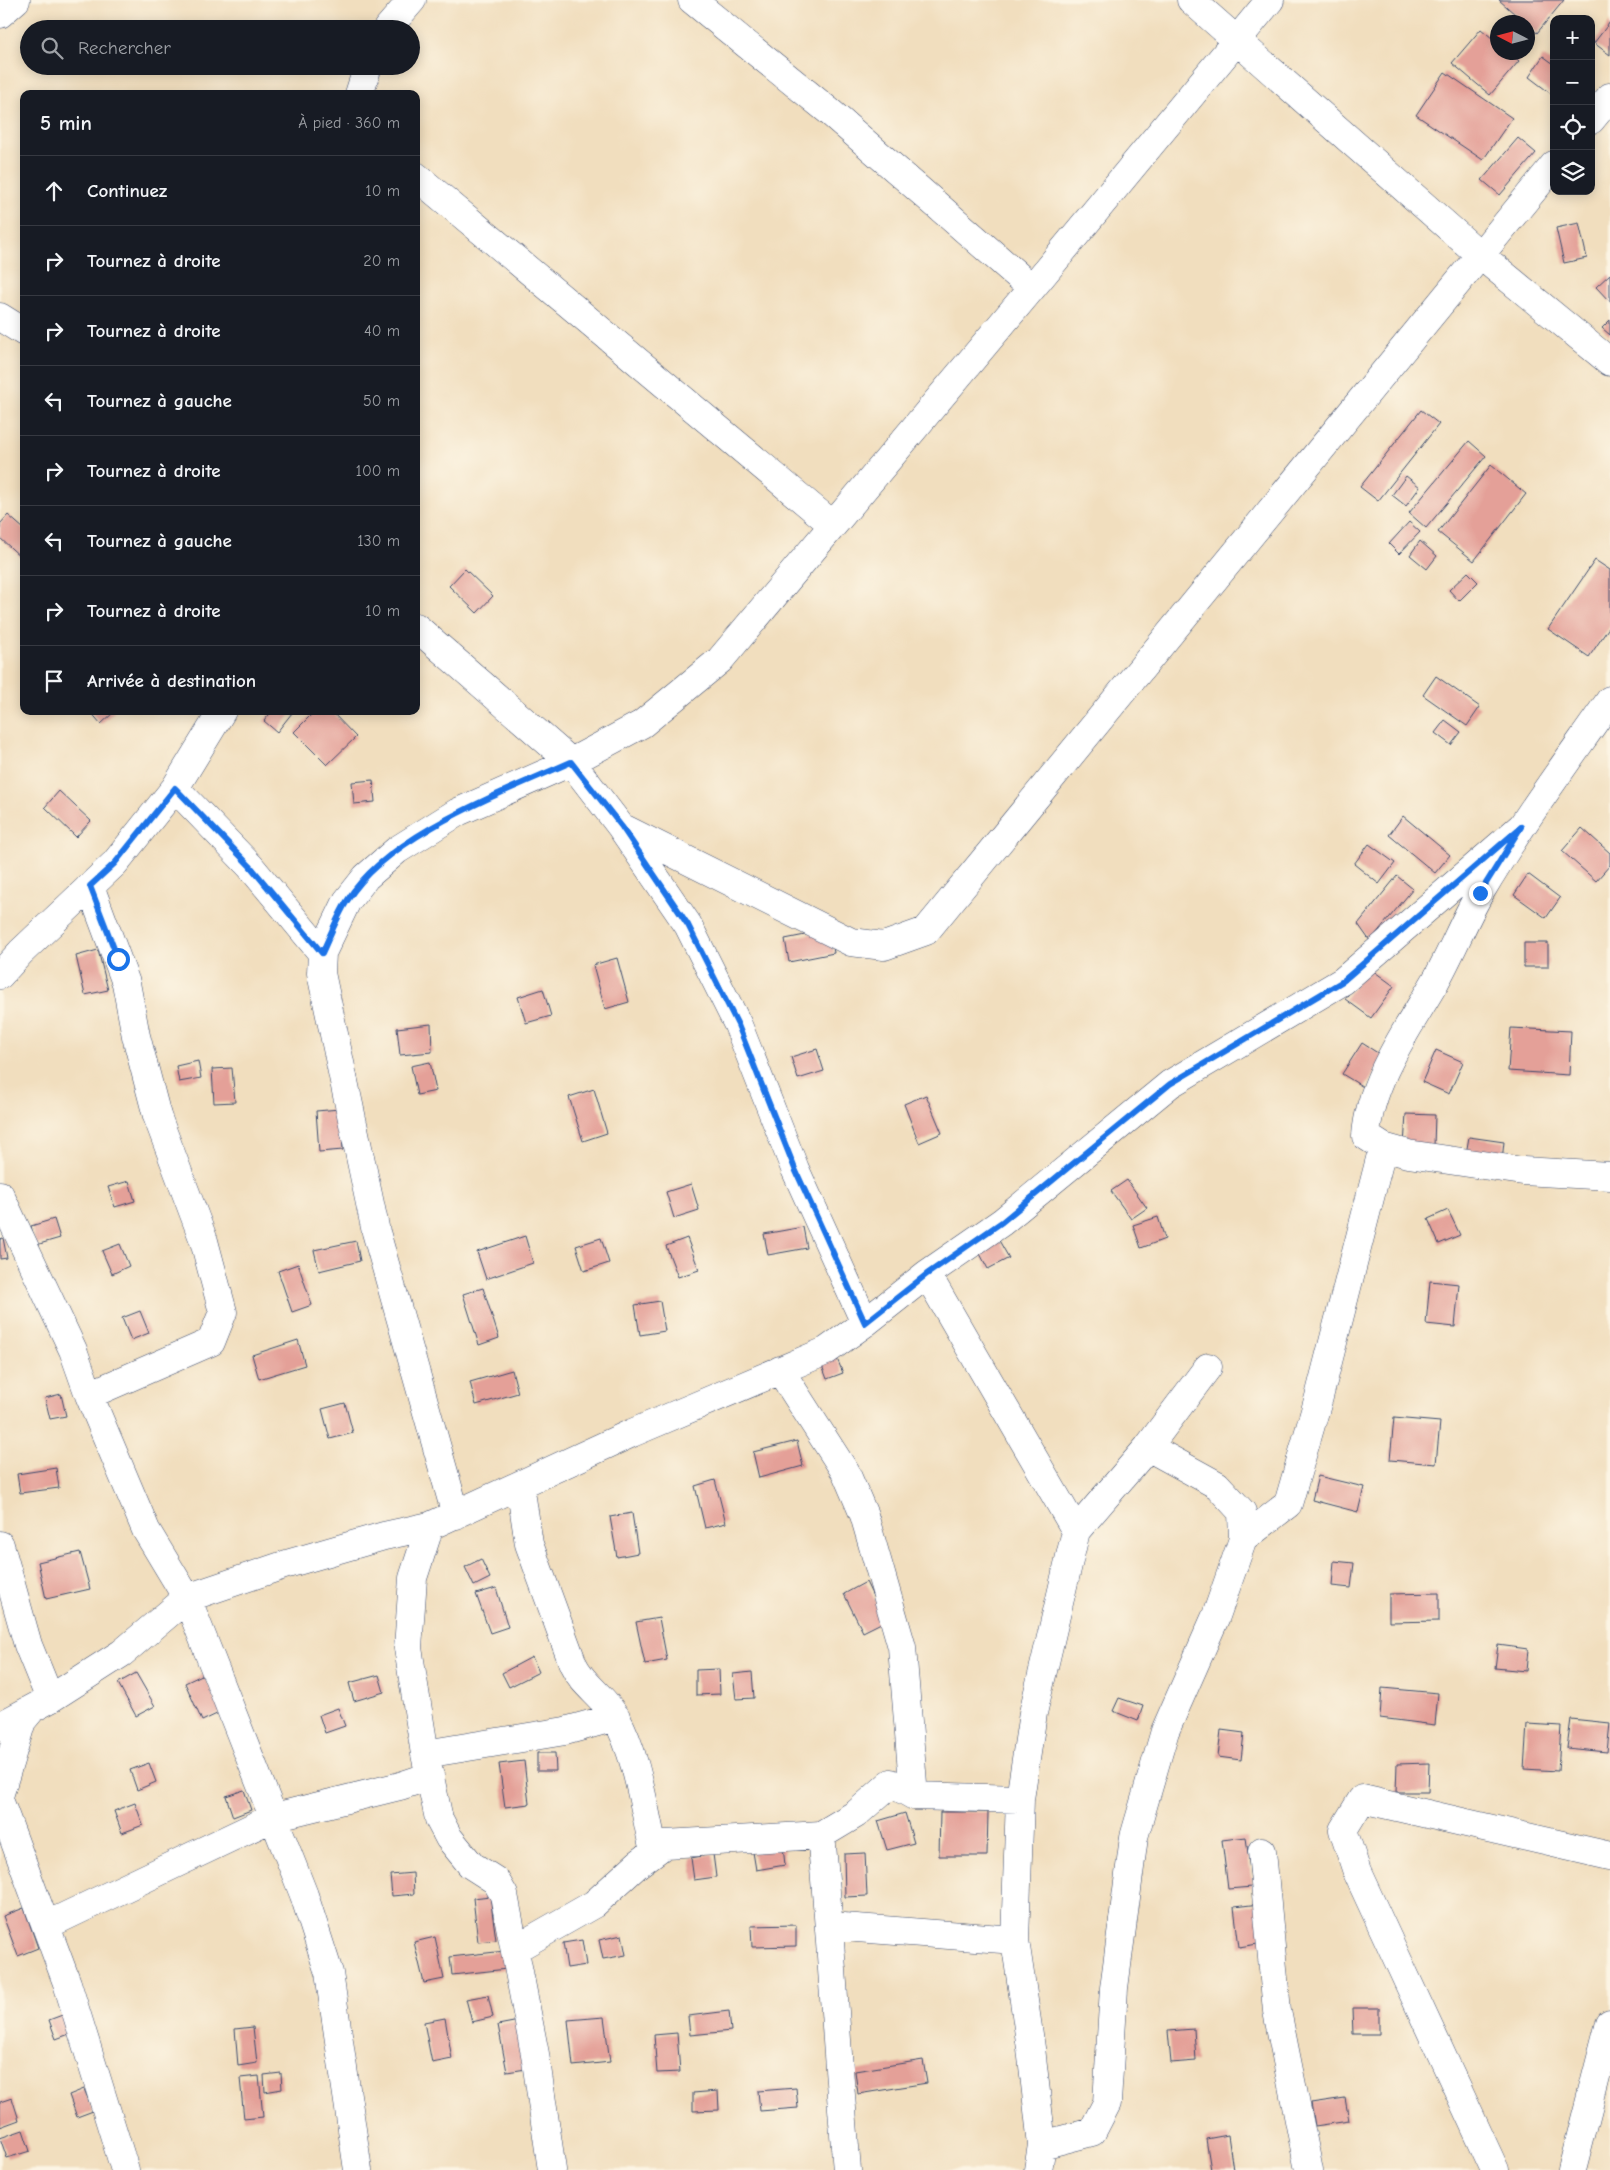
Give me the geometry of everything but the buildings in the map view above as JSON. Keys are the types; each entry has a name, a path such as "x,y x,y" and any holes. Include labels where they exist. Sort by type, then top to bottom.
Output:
{"street":[{"path":"0,14 16,0"},
{"path":"395,20 412,0"},
{"path":"692,0 830,112 1032,288"},
{"path":"1191,0 1238,39 1480,255 1610,362"},
{"path":"456,1515 376,1232 320,973 322,953 347,901 366,877 397,850 458,812 571,762 642,724 720,660 1032,288 1270,0"},
{"path":"360,90 365,75"},
{"path":"1595,115 1610,97"},
{"path":"622,827 850,942 884,946 926,932 1550,171"},
{"path":"420,179 833,526"},
{"path":"0,317 20,330"},
{"path":"420,630 571,762 622,827 688,925 738,1025 795,1169 865,1323"},
{"path":"1610,700 1521,827 1480,893 1441,971 1375,1093 1367,1115 1366,1136 1383,1147 1408,1154 1524,1170 1610,1176"},
{"path":"0,975 21,952 115,863 175,788 220,715"},
{"path":"175,788 250,866 322,953"},
{"path":"0,1726 41,1704 122,1653 187,1598 287,1564 384,1536 430,1526 632,1433 826,1351 927,1274 1002,1222 1170,1084 1343,981 1521,827"},
{"path":"89,1395 211,1342 223,1312 204,1241 157,1116 136,1036 126,983 90,886"},
{"path":"1243,1539 1288,1504 1319,1397 1383,1147"},
{"path":"0,1195 73,1350 89,1395 146,1530 187,1598 274,1817 329,1973 358,2170"},
{"path":"927,1274 1076,1531"},
{"path":"1148,1447 1217,1485 1242,1512 1243,1539 1216,1616 1165,1731 1134,1837 1114,1988 1106,2103 1092,2132 1040,2158 1031,2048 1015,1940 1020,1799 1033,1713 1076,1531 1148,1447 1208,1367"},
{"path":"780,1370 846,1473 864,1515 902,1647 914,1796"},
{"path":"520,1484 529,1544 578,1675 604,1701 616,1717 628,1746 654,1851"},
{"path":"430,1526 413,1578 408,1648 428,1765 439,1819 448,1838 471,1865 496,1881 500,1886 509,1916 535,2054 552,2170"},
{"path":"0,1545 28,1645 41,1704"},
{"path":"0,1793 22,1721 41,1704"},
{"path":"47,1924 274,1817 400,1786 428,1765 616,1717"},
{"path":"515,1949 594,1904 654,1851 673,1842 821,1835 856,1814 891,1783 914,1796 1020,1799"},
{"path":"1495,2170 1357,1872 1343,1830 1362,1799 1610,1856"},
{"path":"0,1802 47,1924 125,2170"},
{"path":"821,1835 830,1926 838,2077 847,2170"},
{"path":"1262,1851 1277,2011 1309,2170"},
{"path":"830,1926 1015,1940"},
{"path":"1572,2170 1610,2022"}],"route":[{"path":"118,959 90,886 115,863 175,788 250,866 322,953 347,901 366,877 397,850 458,812 571,762 622,827 688,925 738,1025 795,1169 865,1323 927,1274 1002,1222 1170,1084 1343,981 1521,827 1480,893"}]}
